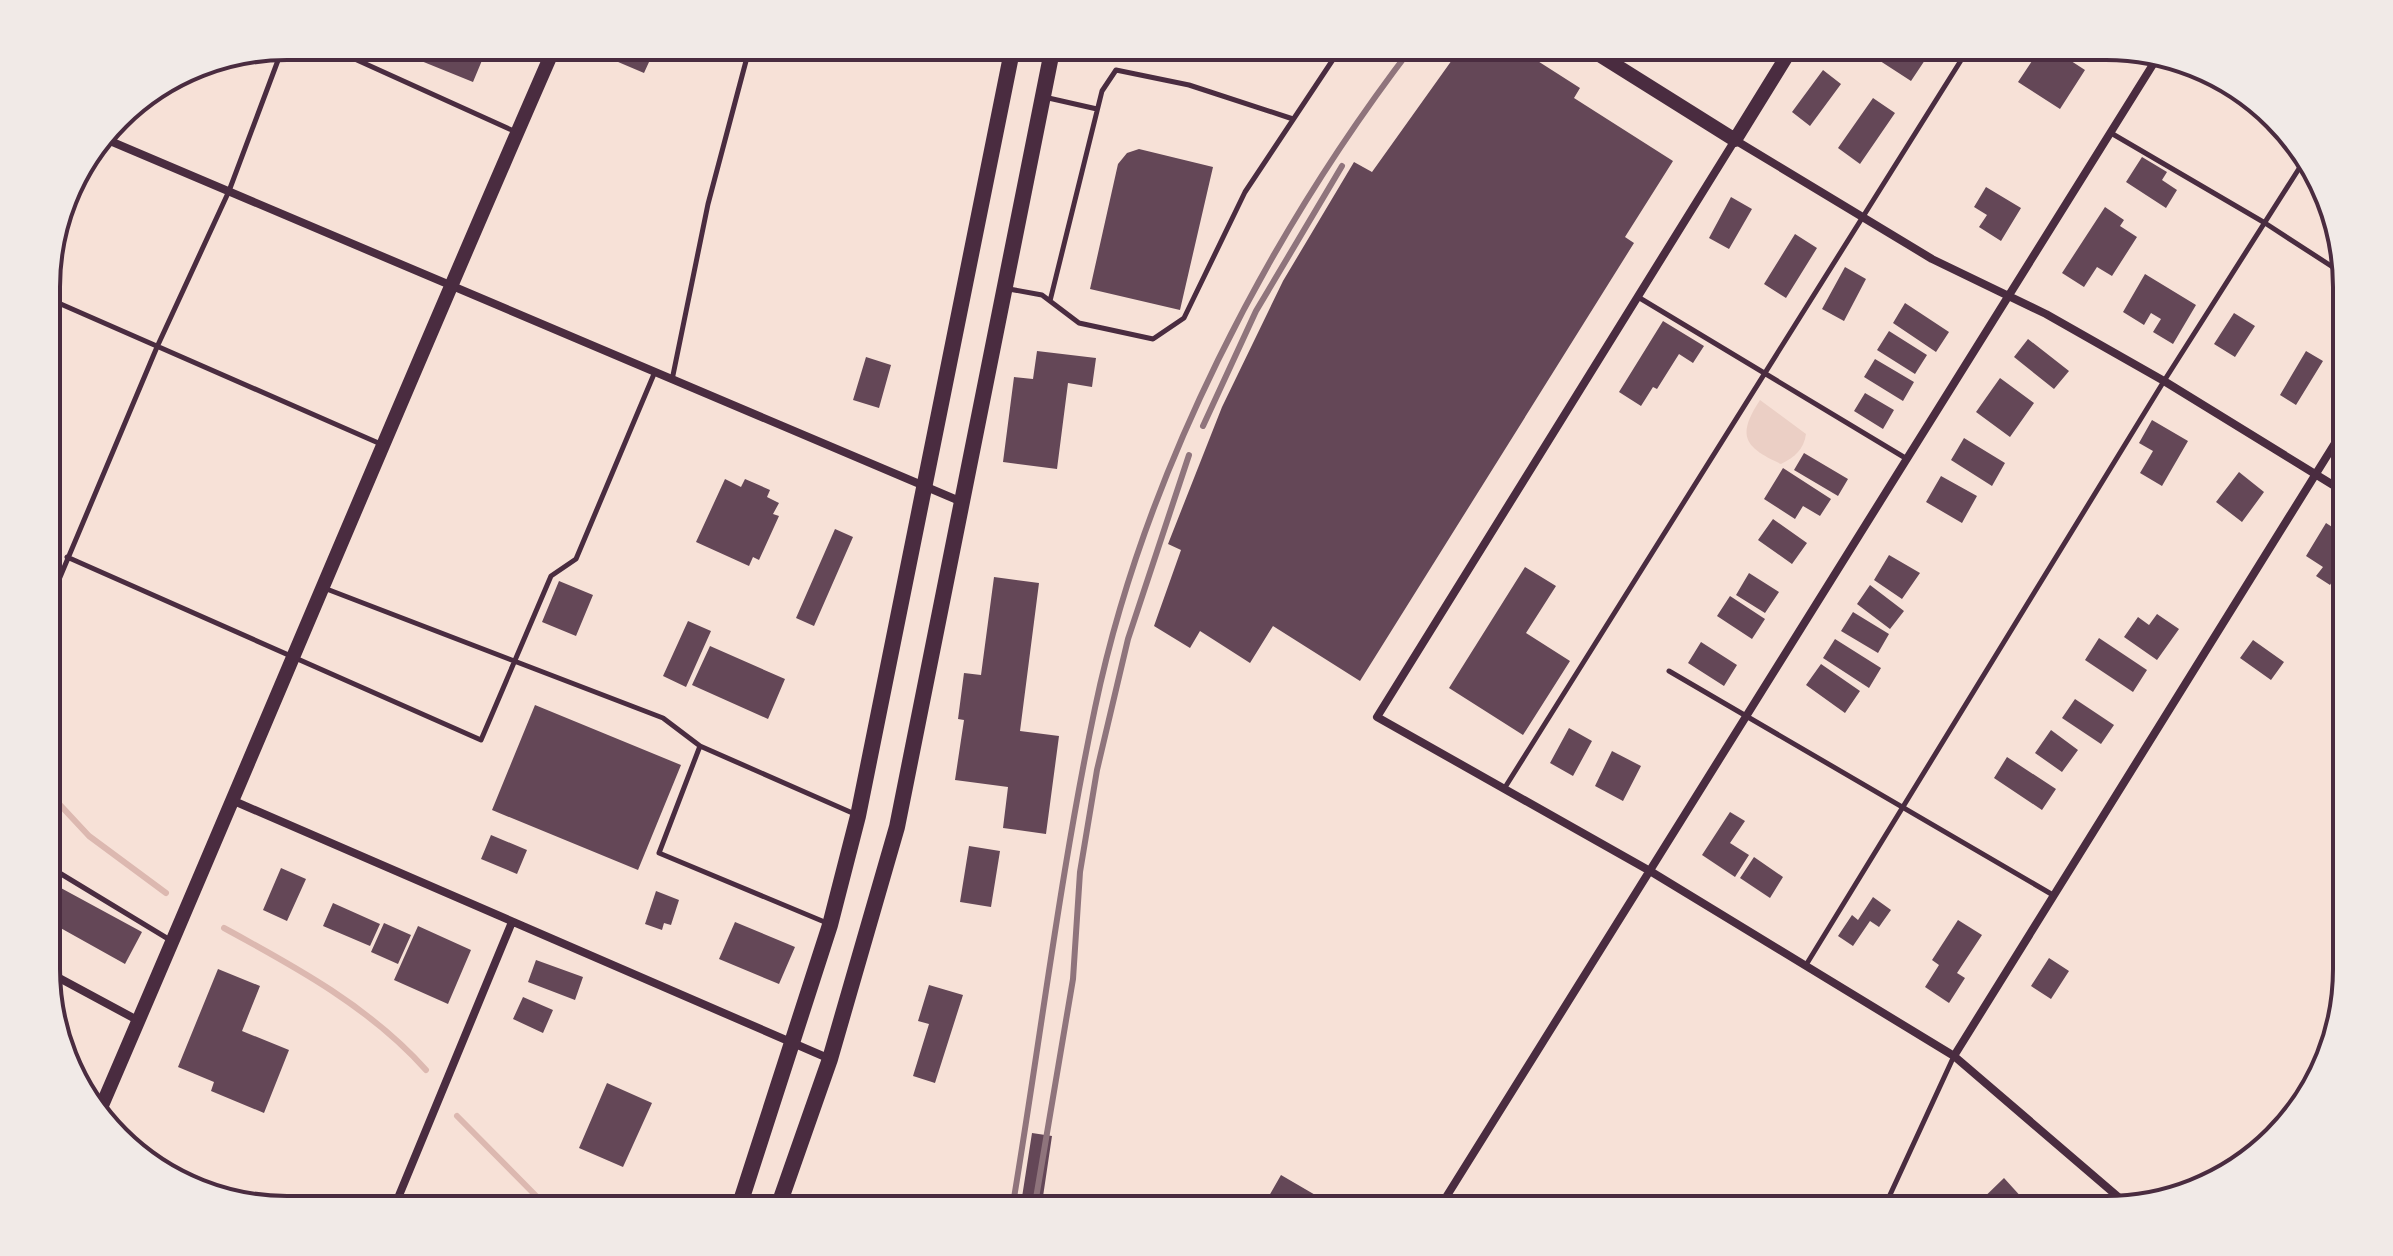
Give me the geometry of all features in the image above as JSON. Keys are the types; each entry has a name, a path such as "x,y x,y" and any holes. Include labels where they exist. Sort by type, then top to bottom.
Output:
{"main road":[{"path":"743,1196 830,925 858,816 1010,60"},
{"path":"782,1196 830,1059 897,827 1050,60"}],"street":[{"path":"104,1102 324,588 448,285 549,60"},
{"path":"1607,60 1932,259 2009,296 2164,381 2333,485"},
{"path":"1784,60 1377,717 1650,871 1954,1056 2117,1196"},
{"path":"1447,1196 2152,65"},
{"path":"112,142 962,502"},
{"path":"1954,1056 2333,445"},
{"path":"234,801 830,1059"},
{"path":"399,1196 512,922"},
{"path":"61,979 139,1021"}],"lane":[{"path":"60,575 157,347 229,191 278,60"},
{"path":"357,60 517,133"},
{"path":"672,381 708,204 746,60"},
{"path":"1004,288 1042,295 1079,323 1153,339 1184,318 1245,192 1333,60"},
{"path":"1504,790 1961,60"},
{"path":"1050,301 1102,91 1116,70 1189,85 1293,119"},
{"path":"1042,97 1097,109"},
{"path":"2111,133 2265,223 2332,266"},
{"path":"1806,965 2164,381 2299,168"},
{"path":"1637,297 1907,459"},
{"path":"60,304 384,445"},
{"path":"67,557 481,740 551,576 576,559 654,374"},
{"path":"324,588 663,718 700,746 858,816"},
{"path":"1669,671 2053,895"},
{"path":"700,746 659,853 830,925"},
{"path":"60,873 174,943"},
{"path":"1889,1196 1954,1056"}],"shaded area":[{"path":"1760,400 1806,434 1798,452 1781,464 1758,452 1748,439 1748,422"}],"building":[{"path":"419,60 482,60 473,82"},
{"path":"613,60 650,60 644,73"},
{"path":"1452,60 1536,60 1580,88 1574,98 1673,161 1625,237 1634,243 1360,681 1273,626 1250,663 1200,631 1190,648 1154,626 1181,550 1168,544 1222,407 1283,281 1354,162 1372,172"},
{"path":"1879,60 1925,60 1911,81"},
{"path":"2033,60 2070,60 2085,70 2060,109 2018,82"},
{"path":"1823,70 1841,84 1810,126 1792,112"},
{"path":"1873,98 1895,113 1860,164 1838,148"},
{"path":"1139,149 1213,167 1180,310 1090,289 1118,164 1127,153"},
{"path":"2142,157 2167,172 2162,180 2177,190 2166,208 2126,182"},
{"path":"1986,187 2021,208 2001,241 1979,227 1987,215 1974,207"},
{"path":"1731,197 1752,209 1729,249 1709,238"},
{"path":"2105,207 2124,220 2120,226 2137,237 2112,276 2097,267 2084,287 2062,273"},
{"path":"1795,234 1817,248 1786,298 1764,284"},
{"path":"1845,267 1866,279 1844,321 1822,309"},
{"path":"2145,274 2196,305 2173,344 2153,332 2161,319 2151,313 2144,325 2123,312"},
{"path":"1905,303 1949,332 1936,352 1893,323"},
{"path":"2234,313 2255,326 2235,357 2214,344"},
{"path":"1663,321 1704,346 1693,363 1679,354 1657,389 1653,387 1641,406 1619,392"},
{"path":"1889,331 1927,355 1915,374 1877,350"},
{"path":"2028,339 2069,371 2054,389 2014,357"},
{"path":"1037,351 1096,358 1092,387 1068,383 1057,469 1003,462 1014,377 1033,379"},
{"path":"2306,351 2323,361 2296,405 2280,395"},
{"path":"866,357 891,365 879,408 853,400"},
{"path":"1875,359 1914,382 1903,401 1864,377"},
{"path":"2000,378 2034,403 2010,437 1976,412"},
{"path":"1865,393 1894,410 1883,429 1854,411"},
{"path":"2152,420 2188,441 2162,486 2140,473 2153,451 2139,443"},
{"path":"1964,438 2005,463 1992,486 1951,460"},
{"path":"1804,453 1848,479 1838,496 1794,470"},
{"path":"1783,468 1831,499 1820,516 1803,506 1795,519 1764,499"},
{"path":"2239,472 2264,492 2242,522 2216,502"},
{"path":"1941,476 1977,496 1962,523 1926,502"},
{"path":"725,479 741,487 745,479 770,490 767,497 779,503 773,514 779,516 759,560 753,557 749,566 696,542"},
{"path":"1773,519 1807,543 1792,564 1758,540"},
{"path":"2326,523 2333,528 2333,580 2330,585 2316,576 2323,567 2306,556"},
{"path":"835,529 853,537 814,626 796,618"},
{"path":"1889,555 1920,573 1902,599 1874,580"},
{"path":"1525,567 1556,586 1526,633 1570,661 1523,735 1449,688"},
{"path":"1749,573 1779,592 1765,613 1736,595"},
{"path":"994,577 1039,583 1020,731 1059,736 1046,834 1003,828 1008,787 955,780 964,720 958,719 964,673 981,675"},
{"path":"559,581 593,595 576,636 542,622"},
{"path":"1870,585 1904,611 1890,629 1857,604"},
{"path":"1730,596 1765,619 1752,639 1717,616"},
{"path":"1853,612 1889,634 1878,653 1841,631"},
{"path":"2157,614 2179,629 2157,660 2124,637 2138,617 2149,625"},
{"path":"688,621 711,631 686,687 663,676"},
{"path":"2099,638 2147,670 2133,692 2085,660"},
{"path":"1835,639 1881,668 1869,688 1823,658"},
{"path":"2253,640 2284,662 2271,680 2240,658"},
{"path":"1701,642 1737,665 1724,686 1688,663"},
{"path":"710,646 785,679 768,719 692,685"},
{"path":"1821,664 1860,691 1845,713 1806,685"},
{"path":"2075,699 2114,725 2101,744 2062,718"},
{"path":"535,705 681,765 638,870 492,810"},
{"path":"1569,728 1592,741 1573,776 1550,763"},
{"path":"2051,730 2078,750 2062,772 2035,753"},
{"path":"1612,751 1641,766 1623,801 1595,786"},
{"path":"2007,757 2056,789 2042,810 1994,778"},
{"path":"1730,812 1745,821 1730,843 1749,855 1735,877 1702,855"},
{"path":"491,835 527,850 517,874 481,859"},
{"path":"969,846 1000,851 991,907 960,902"},
{"path":"1754,857 1783,877 1770,898 1740,878"},
{"path":"281,868 306,879 287,921 263,910"},
{"path":"60,888 142,932 125,964 60,928"},
{"path":"656,891 679,900 671,925 664,923 662,930 645,924"},
{"path":"1873,897 1891,910 1879,927 1870,921 1853,946 1838,936 1852,915 1858,920"},
{"path":"333,903 380,924 370,946 323,926"},
{"path":"1958,920 1982,935 1957,973 1965,978 1949,1003 1925,987 1939,965 1932,960"},
{"path":"735,922 795,947 779,984 719,959"},
{"path":"384,923 411,935 398,964 371,952"},
{"path":"418,926 471,950 448,1004 394,980"},
{"path":"2049,958 2069,971 2051,999 2031,986"},
{"path":"536,960 583,977 575,1000 528,982"},
{"path":"218,969 260,986 242,1031 289,1050 264,1113 211,1091 214,1082 178,1067"},
{"path":"929,985 963,995 935,1083 913,1076 929,1024 918,1021"},
{"path":"523,997 553,1010 543,1033 513,1019"},
{"path":"607,1083 652,1103 623,1167 579,1148"},
{"path":"1032,1133 1052,1136 1043,1196 1022,1196"},
{"path":"1281,1175 1317,1196 1269,1196"},
{"path":"2004,1178 2020,1196 1985,1196"}],"waterway":[{"path":"60,805 89,836 166,893"},
{"path":"224,928 357,1008 426,1070"},
{"path":"457,1116 536,1196"}],"railway":[{"path":"1014,1196 1061,896 1095,708 1117,620 1145,532 1218,360 1262,277 1309,196 1403,60"},
{"path":"1203,426 1256,311 1342,166"},
{"path":"1036,1196 1073,979 1080,872 1097,770 1128,639 1189,455"}]}
